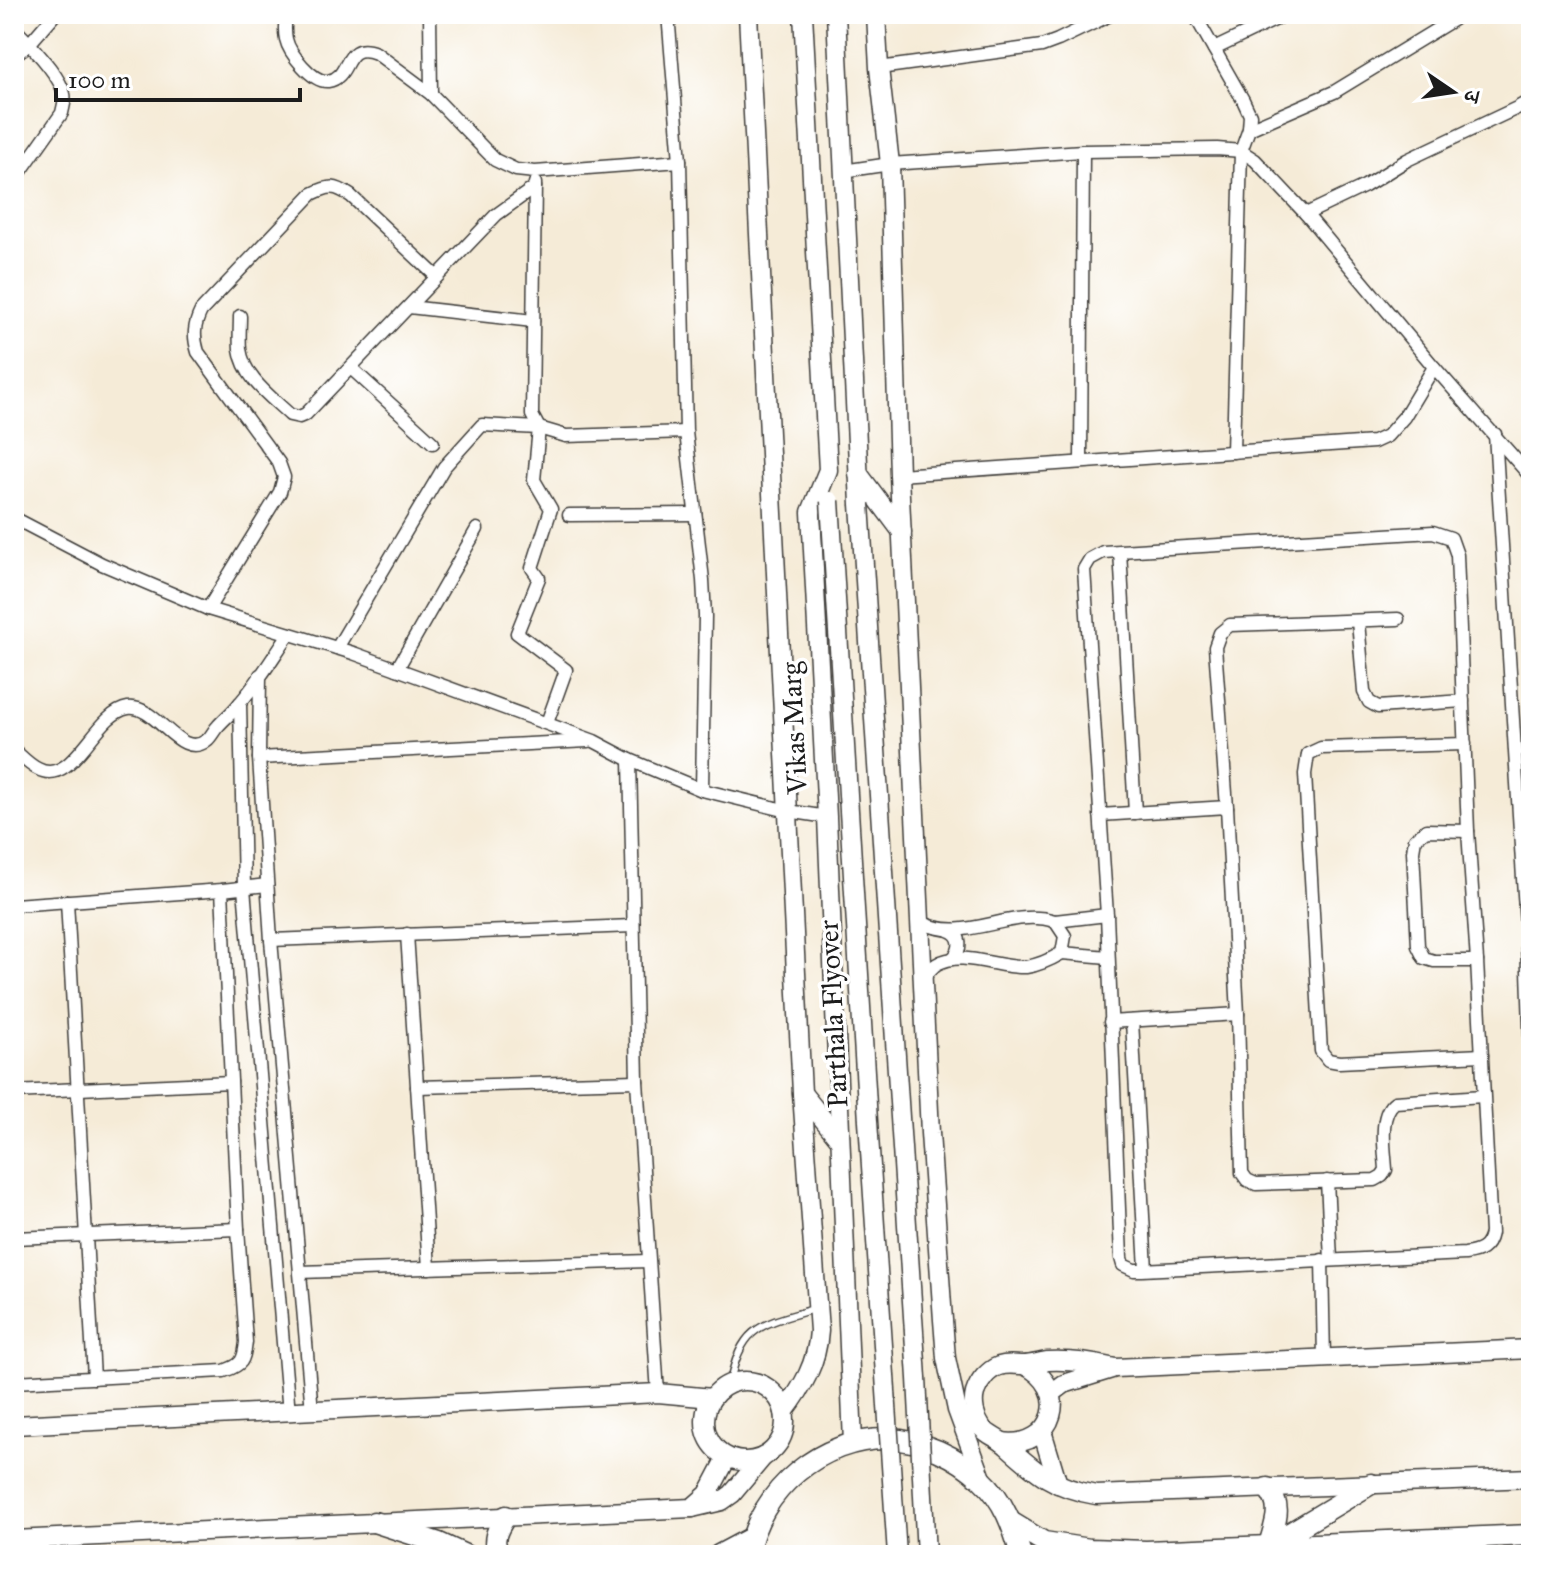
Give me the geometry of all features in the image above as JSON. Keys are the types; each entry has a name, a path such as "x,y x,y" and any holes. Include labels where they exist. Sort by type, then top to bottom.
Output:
{"main road":[{"path":"719,1555 750,1546 773,1495 809,1462 853,1443 888,1439 923,1445 955,1459 983,1481 999,1500 1011,1522 1021,1555"},
{"path":"1269,1545 1371,1484"},
{"path":"1267,1488 1275,1497 1277,1513 1269,1545"},
{"path":"501,1555 495,1540 497,1529 506,1516"},
{"path":"374,1522 439,1543 465,1555"},
{"path":"1011,1522 1044,1542 1090,1549 1146,1551 1269,1545 1446,1547 1531,1535"}],"street":[{"path":"14,56 55,14"},
{"path":"286,14 286,40 293,55 313,76 333,80 357,51 370,50 431,94 495,160 516,170 535,172 680,161"},
{"path":"430,14 431,94"},
{"path":"668,14 680,161 686,432 705,616 702,790"},
{"path":"748,14 802,1093 818,1340 814,1361 801,1390 784,1412"},
{"name":"Vikas Marg","path":"803,14 828,470 811,512 853,1443"},
{"path":"836,14 858,472 902,532"},
{"path":"876,14 890,164 902,532 935,927 923,978 930,1133 948,1368 957,1410 983,1481"},
{"path":"879,68 1042,46 1112,14"},
{"path":"1194,14 1250,115 1249,129 1241,151 1233,452"},
{"path":"1214,49 1287,14"},
{"path":"1249,129 1334,92 1454,19"},
{"path":"14,28 30,43 57,79 64,94 62,113 14,181"},
{"path":"1306,214 1365,186 1407,160 1531,100"},
{"path":"843,171 890,164 1083,151 1241,151 1255,160 1306,214 1531,477"},
{"path":"1081,462 1083,151"},
{"path":"535,172 532,415 539,428 534,480 551,509 532,568 539,578 517,633 566,670 547,723"},
{"path":"208,609 280,492 284,477 279,463 198,352 194,332 201,311 312,194 326,187 339,188 351,196 436,276"},
{"path":"240,316 240,350 249,375 290,415 299,417 306,414 496,215 535,187"},
{"path":"409,307 533,321"},
{"path":"899,475 1374,442 1387,436 1404,417 1434,367"},
{"path":"351,368 433,443"},
{"path":"337,648 444,467 482,425 539,428 566,436 686,432"},
{"path":"1495,434 1526,881 1531,1056"},
{"name":"Parthala Flyover","path":"828,470 897,1555"},
{"name":"Parthala Flyover","path":"858,472 926,1555"},
{"path":"569,515 695,514"},
{"path":"14,518 102,564 208,609 337,648 547,723 702,790 827,817"},
{"path":"397,669 477,529"},
{"path":"1433,532 1451,538 1457,555 1468,831 1491,1233 1485,1248 1477,1253 1146,1269 1123,1265 1107,915 1084,569 1090,559 1103,552 1120,551 1433,532"},
{"path":"1120,551 1135,813"},
{"path":"1398,619 1230,625 1220,633 1215,647 1238,1014 1242,1173 1247,1180 1256,1184 1375,1180 1386,1170 1384,1116 1389,1106 1395,1102 1483,1096"},
{"path":"1358,621 1364,692 1369,702 1378,707 1463,701"},
{"path":"14,750 39,770 53,773 65,767 112,715 127,708 141,709 181,742 194,745 206,742 240,703 289,634"},
{"path":"260,675 259,758 267,885 312,1411"},
{"path":"240,703 244,888 289,1413"},
{"path":"259,758 594,741"},
{"path":"1465,744 1321,748 1308,754 1305,774 1321,1051 1328,1060 1339,1062 1482,1055"},
{"path":"630,760 637,1081 658,1393"},
{"path":"1100,815 1227,807"},
{"path":"1468,831 1426,830 1415,839 1418,946 1424,958 1434,961 1477,961"},
{"path":"14,905 267,885"},
{"path":"14,1382 224,1371 237,1367 244,1358 246,1342 222,890"},
{"path":"67,901 94,1378"},
{"path":"935,927 958,931 1021,917 1043,917 1055,921 1107,915"},
{"path":"1055,921 1065,936 1062,953"},
{"path":"271,940 633,926"},
{"path":"935,927 930,950 933,958 946,961 960,958 1025,967 1046,962 1062,953 1108,957"},
{"path":"923,978 959,951 959,940 954,932 935,927"},
{"path":"407,934 429,1268"},
{"path":"1110,1022 1238,1014"},
{"path":"1132,1021 1146,1269"},
{"path":"417,1087 637,1081"},
{"path":"14,1092 231,1082"},
{"path":"802,1093 839,1139"},
{"path":"808,1179 841,1178"},
{"path":"1324,1359 1327,1181"},
{"path":"14,1238 238,1229"},
{"path":"300,1272 648,1261"},
{"path":"1024,1365 1048,1361 1115,1368 1531,1349"},
{"path":"997,1439 1023,1442 1042,1431 1050,1420 1053,1407 1052,1393 1037,1370 1011,1363 986,1374 977,1387 974,1397 977,1419 983,1429 1038,1473 1073,1491 1096,1495 1531,1478"},
{"path":"948,1368 977,1387"},
{"path":"1052,1393 1064,1384 1115,1368"},
{"path":"14,1540 692,1508 722,1501 732,1494 781,1438 785,1426 779,1400 759,1383 746,1381 721,1388 706,1410 704,1422 713,1446 727,1458 749,1461 763,1457"},
{"path":"14,1425 658,1393 712,1398"},
{"path":"1042,1431 1058,1484"},
{"path":"974,1461 997,1439"},
{"path":"692,1508 708,1494 727,1458"}],"lane":[{"path":"730,1384 736,1355 747,1337 760,1326 817,1308"}]}
